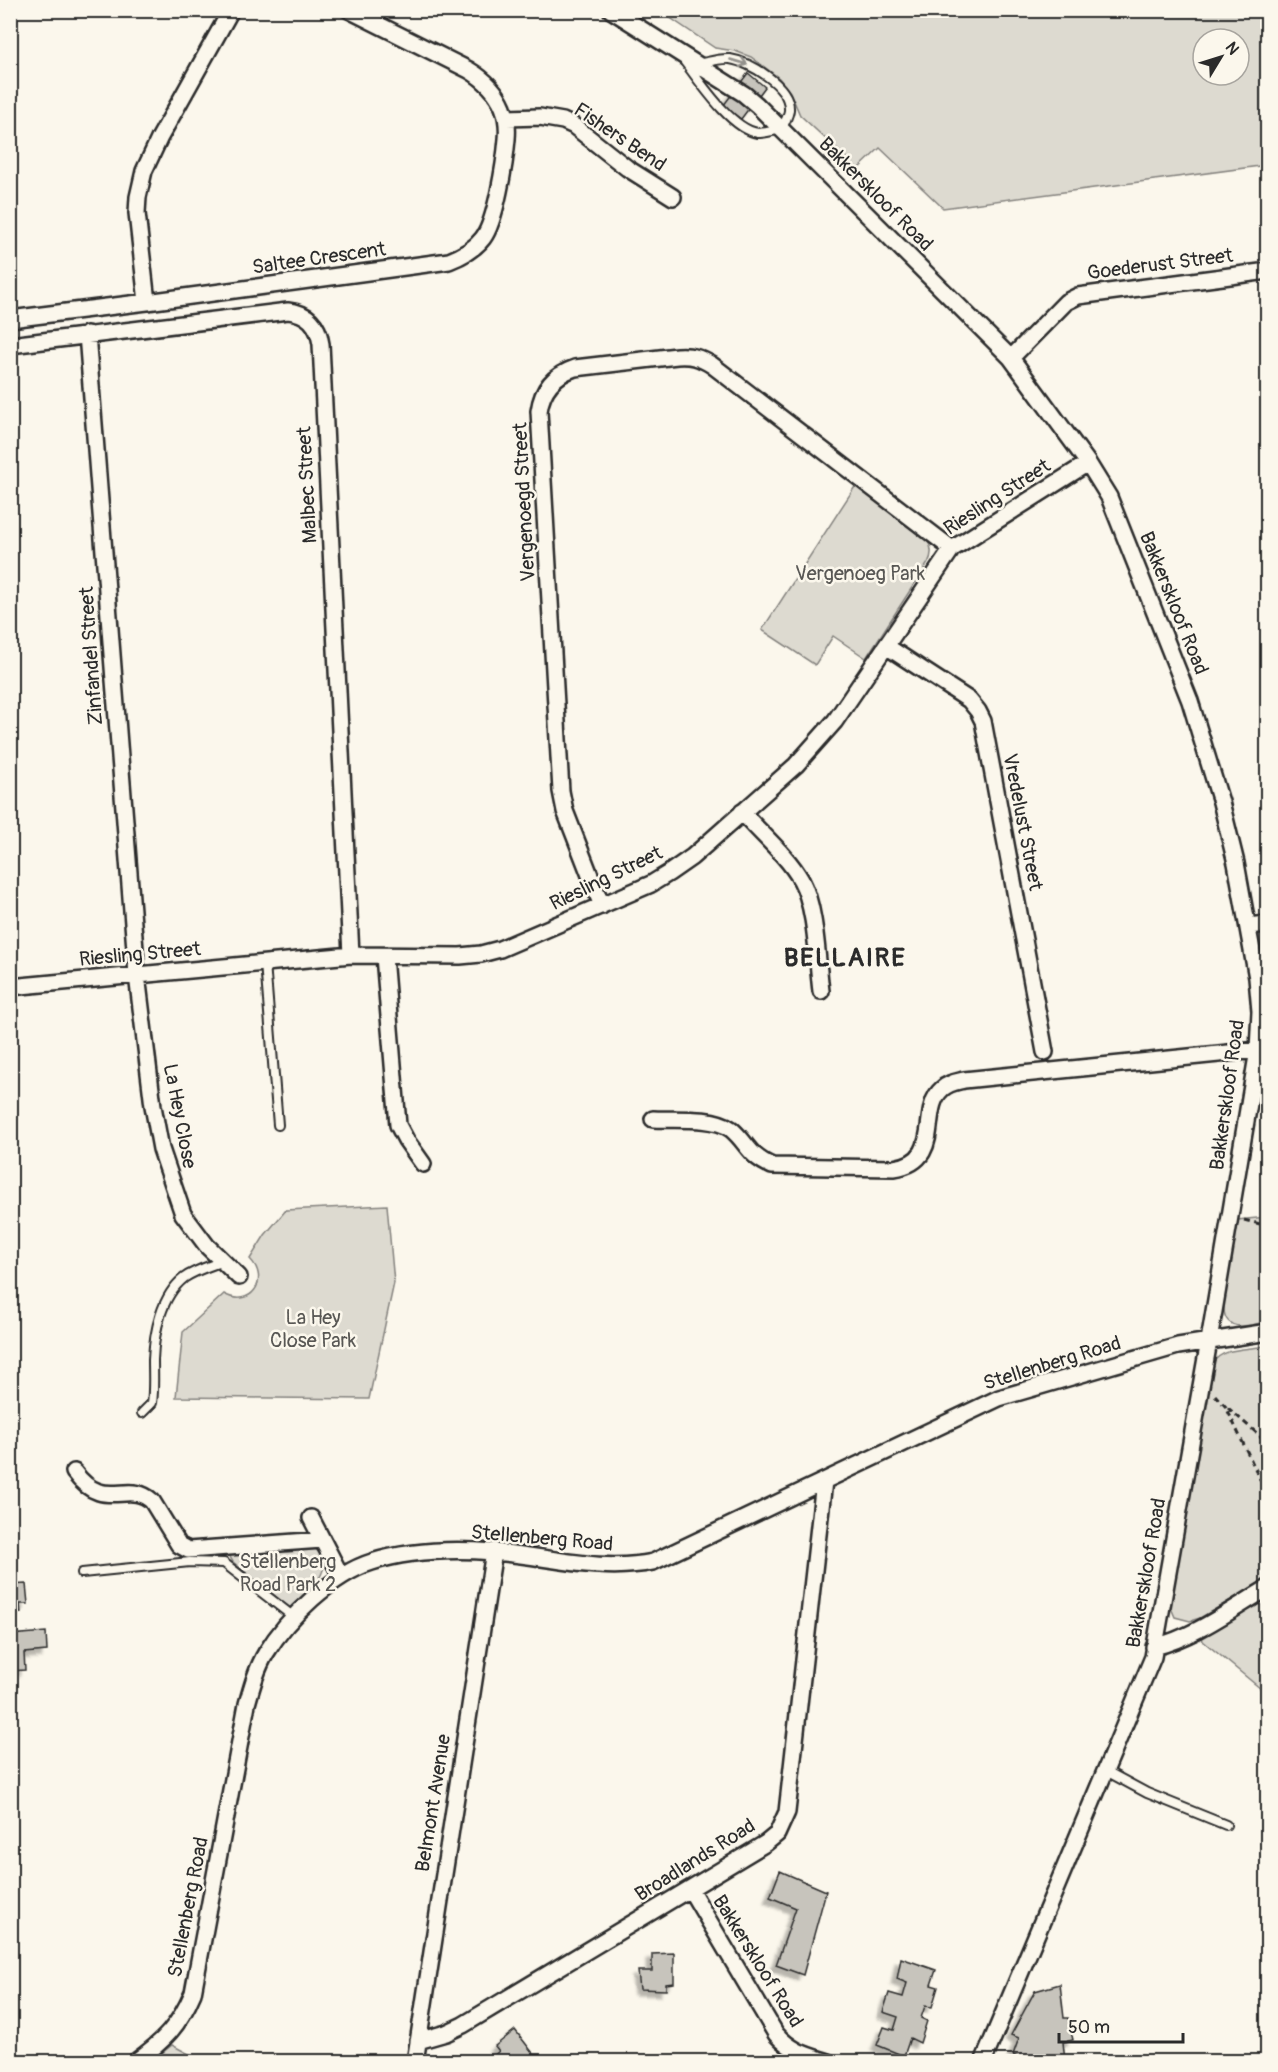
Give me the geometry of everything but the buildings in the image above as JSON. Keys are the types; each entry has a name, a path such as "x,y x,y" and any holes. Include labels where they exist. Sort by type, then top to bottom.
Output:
{"street":[{"path":"147,302 137,213 144,171 160,137 231,10"},
{"name":"Saltee Crescent","path":"10,319 438,263 459,258 468,252 484,237 494,217 507,139 506,118 498,97 480,77 349,10"},
{"name":"Bakkerskloof Road","path":"610,10 744,94 781,129 1011,358 1088,463 1109,497 1190,701 1221,802 1248,926 1260,1011 1258,1050 1153,1657 983,2061"},
{"name":"Fishers Bend","path":"506,118 551,118 574,126 627,168 673,197"},
{"name":"Goederust Street","path":"1011,358 1066,302 1077,296 1268,272"},
{"name":"Malbec Street","path":"10,345 288,310 304,315 316,327 321,344 351,955"},
{"name":"Zinfandel Street","path":"87,334 137,975"},
{"name":"Vergenoegd Street","path":"602,906 565,811 561,791 539,411 543,394 553,380 575,368 677,356 691,355 700,358 712,364 952,549"},
{"name":"Riesling Street","path":"10,987 351,955 430,957 481,954 500,949 651,884 692,857 796,765 816,744 835,721 952,549 1088,463"},
{"name":"Vredelust Street","path":"886,646 969,700 983,721 1045,1052"},
{"path":"742,812 800,880 808,898 821,990"},
{"path":"1248,926 1268,924"},
{"path":"384,956 398,1125 423,1164"},
{"name":"La Hey Close","path":"137,975 153,1106 169,1178 183,1214 192,1229 239,1277"},
{"path":"653,1119 708,1121 722,1124 732,1130 759,1160 772,1166 894,1168 907,1166 921,1155 926,1143 935,1097 941,1089 950,1084 964,1080 1258,1050"},
{"name":"Stellenberg Road","path":"135,2061 173,2031 193,1993 247,1704 257,1672 266,1652 295,1618 341,1576 371,1562 426,1552 494,1551 607,1567 636,1566 653,1562 999,1398 1178,1346 1268,1332"},
{"path":"74,1472 86,1487 93,1491 118,1495 141,1493 147,1496 179,1545 188,1550 322,1540"},
{"name":"Broadlands Road","path":"418,2041 447,2033 463,2025 766,1843 777,1834 787,1812 824,1481"},
{"path":"311,1518 341,1576"},
{"name":"Belmont Avenue","path":"415,2061 494,1551"},
{"path":"1154,1647 1171,1643 1188,1635 1268,1588"},
{"name":"Bakkerskloof Road","path":"690,1889 776,2034 786,2046 829,2061"}],"lane":[{"path":"678,52 728,116 757,133 781,129 790,109 788,99 776,84 753,66 729,59 696,64"},
{"path":"265,963 278,1125"},
{"path":"142,1413 152,1403 154,1347 158,1326 168,1298 184,1278 223,1261"},
{"path":"82,1573 190,1562 224,1563 295,1618"},
{"path":"1106,1771 1147,1793 1226,1825"}],"path":[{"path":"1230,1217 1264,1225 1268,1231"},
{"path":"1202,1380 1226,1407 1268,1443"},
{"path":"1226,1407 1268,1496"}],"green space":[{"path":"660,11 1267,11 1267,165 943,208 880,148 858,169 800,115 790,92 779,78 751,57 735,51 715,48"},
{"name":"Vergenoeg Park","path":"856,485 924,537 930,546 931,556 866,658 833,636 815,665 762,630"},
{"name":"La Hey Close Park","path":"387,1205 394,1283 369,1399 176,1397 183,1332 224,1294 233,1298 242,1298 255,1290 258,1275 250,1259 265,1235 286,1210"},
{"path":"1267,1217 1267,1321 1239,1326 1231,1324 1226,1319 1224,1301 1237,1220"},
{"path":"1267,1345 1267,1579 1200,1618 1190,1621 1175,1617 1168,1601 1213,1363 1230,1351"},
{"name":"Stellenberg Road Park 2","path":"310,1546 320,1553 324,1561 323,1570 313,1587 290,1608 233,1562 227,1552"},
{"path":"1267,1598 1267,1694 1203,1641 1202,1637 1204,1633"},
{"path":"172,2045 202,2061 152,2061"}],"district":[{"name":"BELLAIRE","path":"845,958"}]}
